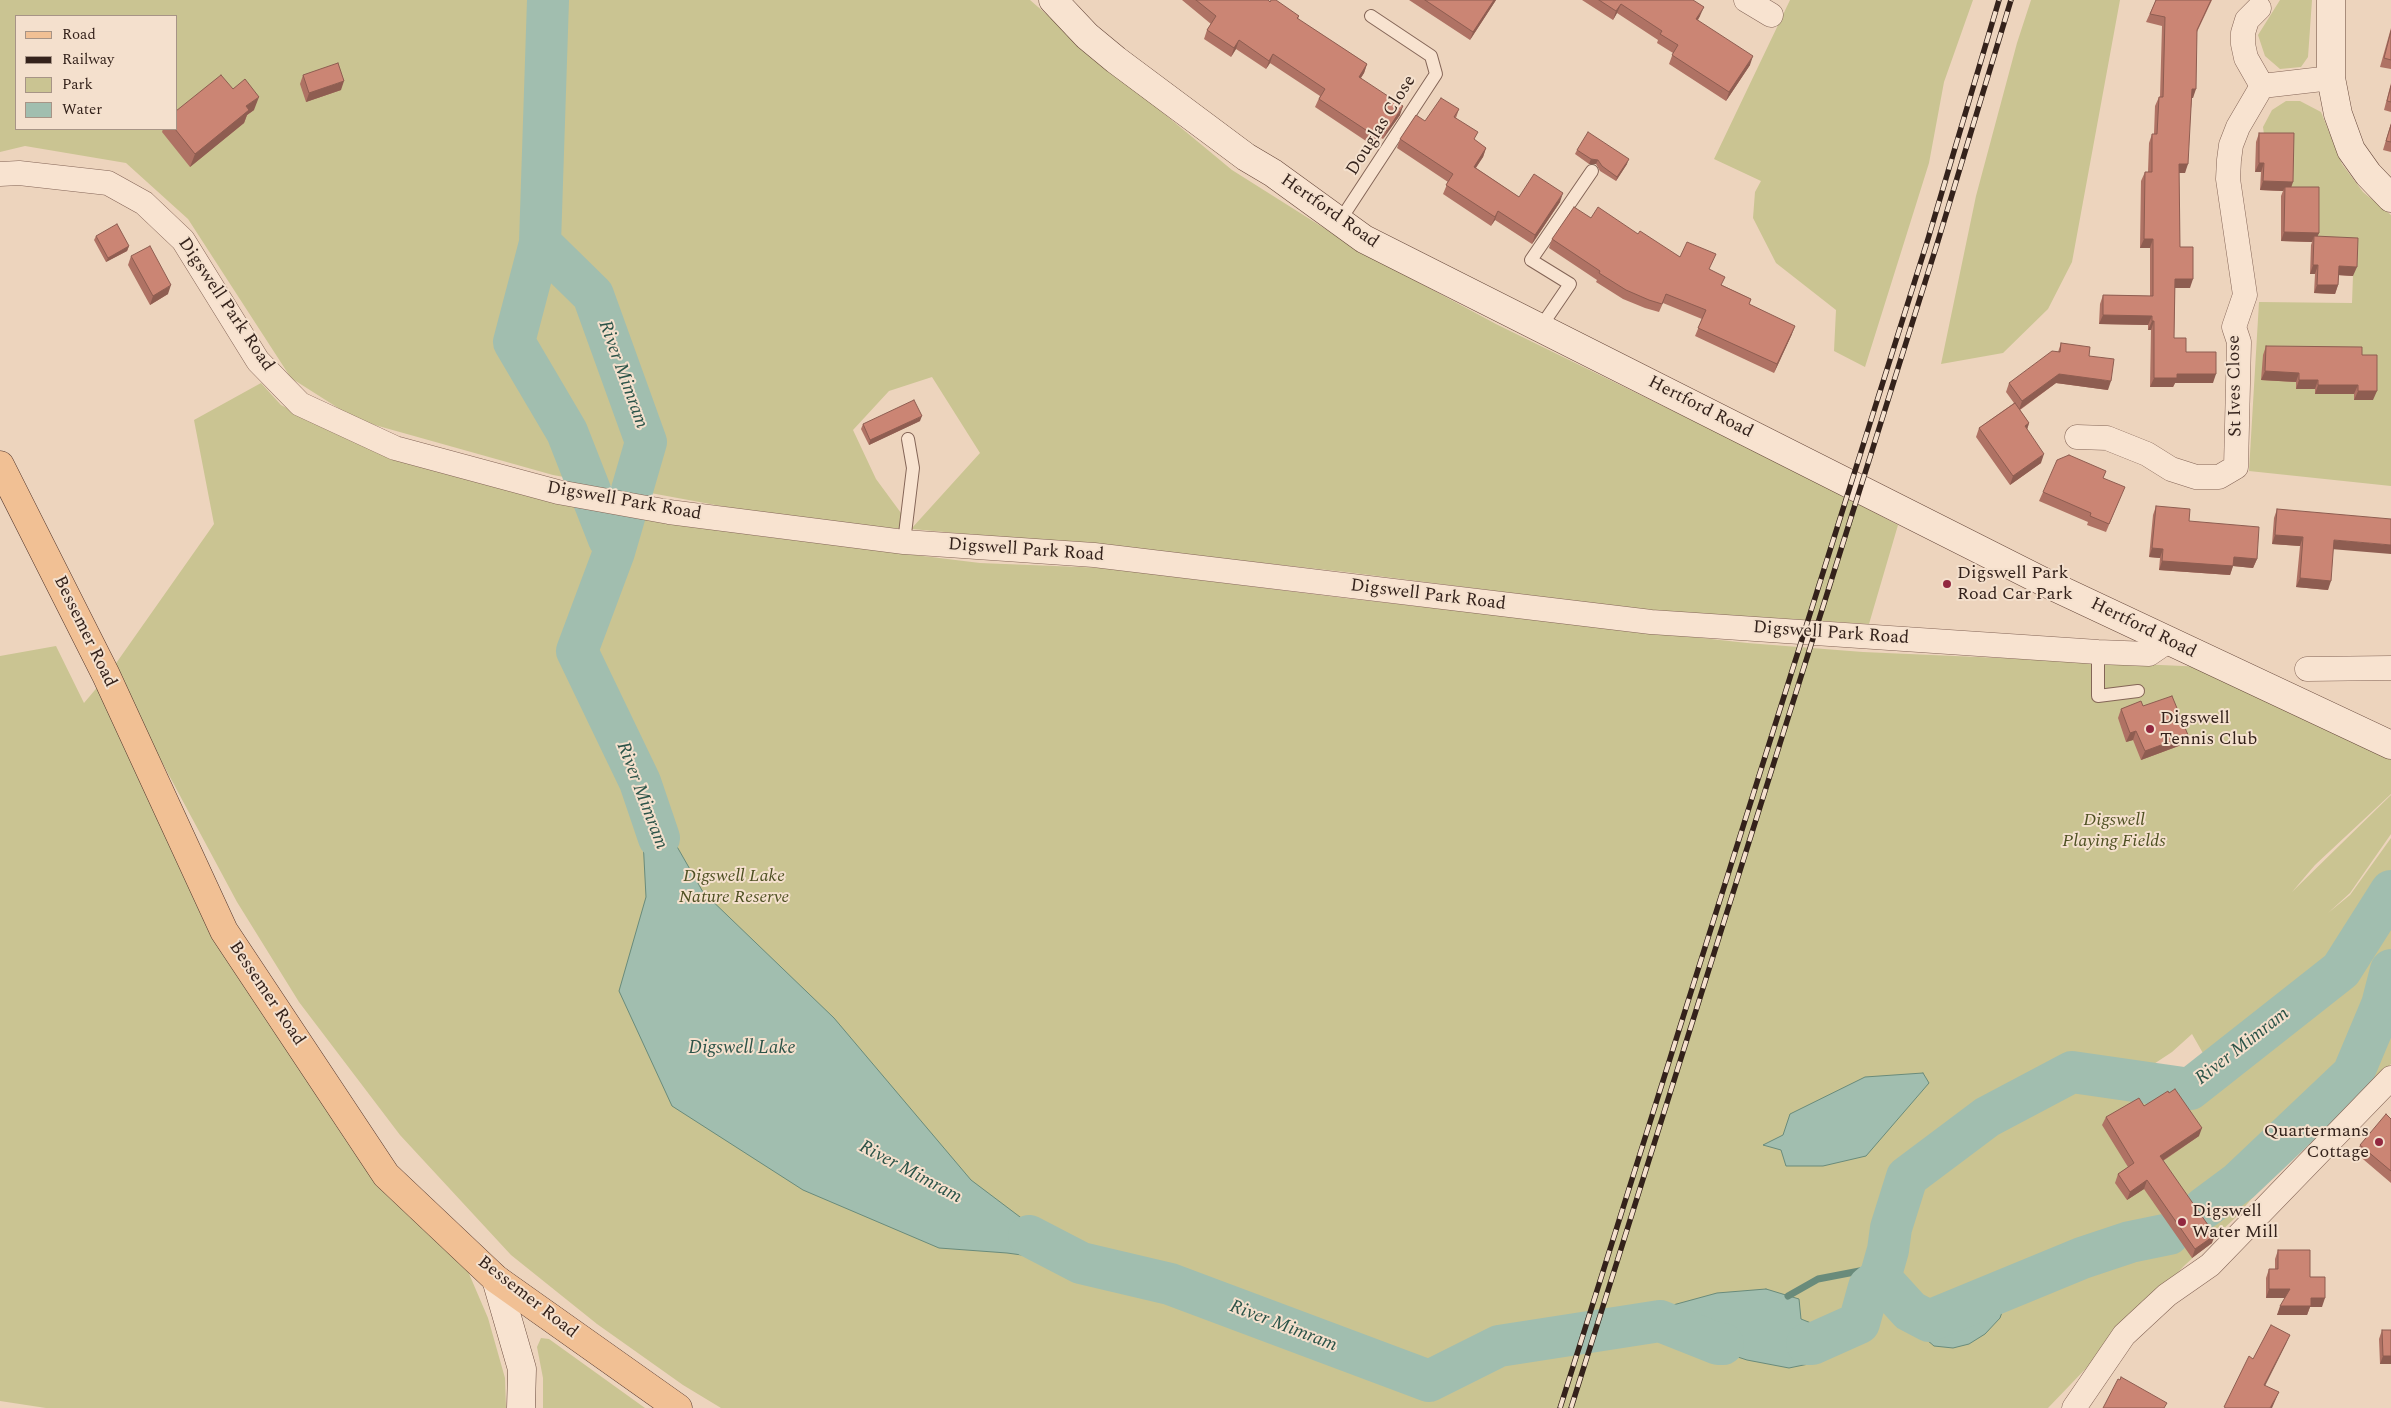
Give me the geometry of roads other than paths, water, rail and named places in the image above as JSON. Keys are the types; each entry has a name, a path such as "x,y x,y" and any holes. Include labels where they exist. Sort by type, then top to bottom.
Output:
{"main road":[{"name":"Bessemer Road","path":"0,465 106,675 224,931 386,1175 496,1279 678,1408"}],"street":[{"name":"Hertford Road","path":"1053,0 1087,36 1116,60 1246,157 1273,173 1364,239 2046,583 2391,745"},
{"path":"1746,0 1771,15"},
{"path":"2331,0 2331,78 2338,114 2351,150 2391,198"},
{"path":"2259,8 2248,20 2243,33 2243,44 2246,58 2262,86 2331,78"},
{"name":"St Ives Close","path":"2077,437 2107,438 2148,454 2171,469 2196,477 2219,477 2236,467 2239,342 2234,327 2245,296 2228,179 2229,160 2238,127 2262,86"},
{"name":"Digswell Park Road","path":"0,174 19,173 108,183 144,203 183,240 258,361 300,404 395,448 558,492 669,512 904,542 1094,555 1651,622 1912,634 2098,652 2149,654 2168,641"},
{"path":"2307,669 2391,668"},
{"path":"2074,1408 2124,1335 2167,1294 2210,1265 2391,1078"},
{"path":"496,1279 522,1369 521,1408"}],"lane":[{"name":"Douglas Close","path":"1339,222 1436,74 1432,56 1371,16"},
{"path":"1540,328 1570,284 1532,260 1592,171"},
{"path":"904,542 913,468 908,439"},
{"path":"2098,652 2098,696 2138,691"}],"water":[{"name":"Digswell Lake","path":"640,782 703,892 834,1018 971,1180 1081,1263 1007,1253 939,1248 803,1190 672,1106 619,991 646,897"},
{"path":"1923,1073 1929,1083 1866,1156 1823,1166 1786,1166 1781,1150 1763,1145 1783,1135 1790,1114 1865,1077"},
{"path":"2007,1278 2011,1286 2000,1318 1985,1334 1969,1344 1953,1348 1934,1346 1906,1322 1910,1311 1922,1314"},
{"path":"1766,1289 1799,1299 1801,1319 1816,1325 1836,1326 1860,1321 1857,1332 1849,1343 1823,1361 1789,1368 1747,1360 1673,1336 1669,1323 1673,1305 1717,1293"}],"waterway":[{"name":"River Mimram","path":"548,0 540,243 593,295 646,442 614,552 577,651 640,782 659,838"},
{"path":"540,243 514,342 567,432 609,539"},
{"name":"River Mimram","path":"1807,1344 1812,1344 1859,1323 1869,1287 1880,1278 1888,1250 1891,1228 1907,1177 1987,1117 2072,1072 2190,1089 2341,970 2391,891"},
{"name":"River Mimram","path":"2204,1208 2239,1182 2353,1074 2382,1005 2391,970"},
{"name":"River Mimram","path":"1880,1278 1910,1311 1929,1321 2082,1258 2130,1242 2169,1234"},
{"name":"River Mimram","path":"1029,1236 1081,1263 1170,1284 1429,1381 1499,1346 1660,1321 1718,1344 1723,1344"},
{"path":"1788,1296 1818,1279 1870,1269 1880,1278"}],"railway":[{"path":"1560,1408 1928,239 1999,0"},
{"path":"1571,1408 1938,241 2011,0"}],"place":[{"name":"Digswell Park Road Car Park","path":"1947,584"},
{"name":"Digswell Tennis Club","path":"2150,729"},
{"name":"Quartermans Cottage","path":"2379,1142"},
{"name":"Digswell Water Mill","path":"2182,1222"}],"park label":[{"name":"Digswell Playing Fields","path":"2114,831"},
{"name":"Digswell Lake Nature Reserve","path":"734,888"}]}
